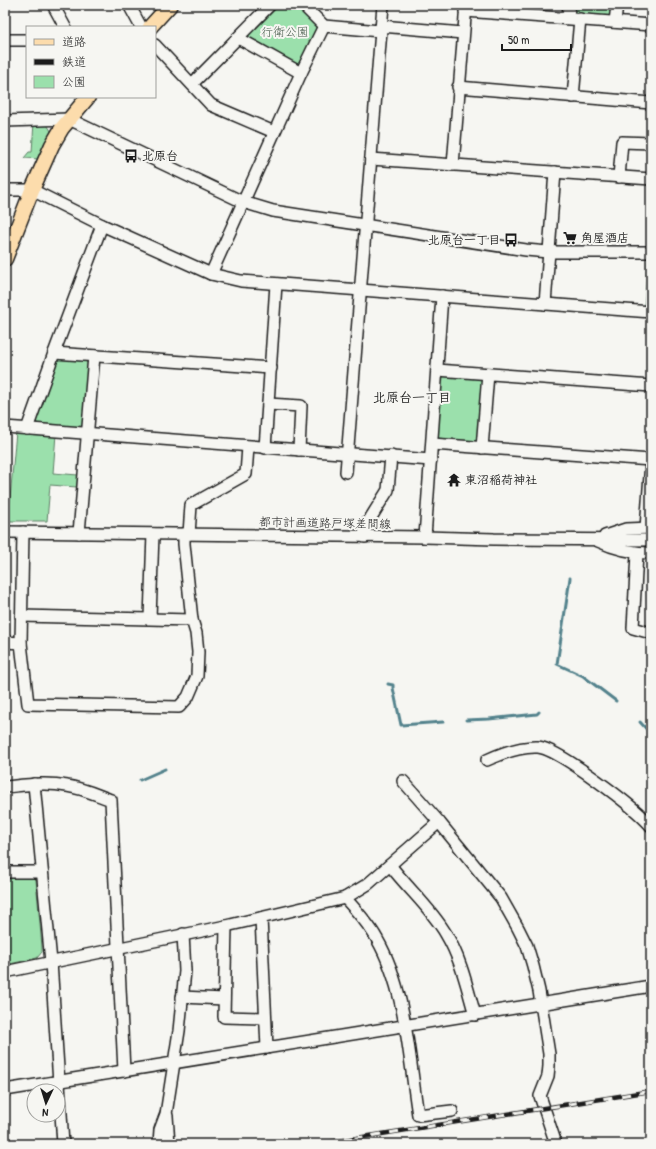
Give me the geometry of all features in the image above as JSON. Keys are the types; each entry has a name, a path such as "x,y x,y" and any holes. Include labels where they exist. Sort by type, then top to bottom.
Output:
{"main road":[{"path":"151,26 170,5"},
{"path":"5,258 32,190 56,136 87,98"}],"street":[{"path":"53,5 64,26"},
{"path":"129,5 140,26"},
{"path":"192,84 270,5"},
{"path":"346,472 383,5"},
{"path":"568,18 569,5"},
{"path":"615,22 616,5"},
{"path":"305,6 324,26 463,33"},
{"path":"453,165 465,8 651,25"},
{"path":"573,97 580,19"},
{"path":"212,274 274,132 324,26"},
{"path":"238,38 301,73"},
{"path":"5,40 26,40"},
{"path":"156,46 211,105 274,132"},
{"path":"458,87 651,103"},
{"path":"5,121 69,119 244,202 273,211 526,250 548,252 651,252"},
{"path":"619,177 622,142 651,144"},
{"path":"371,159 651,179"},
{"path":"545,304 555,172"},
{"path":"5,190 32,190 102,225 212,274 241,281 651,312"},
{"path":"27,429 102,225"},
{"path":"265,448 276,284"},
{"path":"425,537 442,296"},
{"path":"54,353 271,368"},
{"path":"79,533 94,356"},
{"path":"437,370 651,386"},
{"path":"482,448 488,374"},
{"path":"268,404 301,406 299,450"},
{"path":"5,427 431,460"},
{"path":"432,444 651,461 649,528 626,530 593,539"},
{"path":"23,532 21,643 28,704 178,707 188,697 197,676 198,652 196,633 192,620 186,534 191,505 246,474 248,447"},
{"path":"364,537 365,527 388,490 391,456"},
{"name":"都市計画道路戸塚差間線","path":"5,532 648,540"},
{"path":"150,618 153,534"},
{"path":"593,539 610,547 637,553 651,553"},
{"path":"637,553 633,628 651,633"},
{"path":"21,616 192,620"},
{"path":"5,642 21,643"},
{"path":"487,760 502,753 520,749 538,747 551,751 578,768 608,790 642,816 651,826"},
{"path":"403,781 439,822 501,898 527,946 534,966 542,1004 549,1054 548,1076 540,1096 556,1144"},
{"path":"34,784 51,962 63,1144"},
{"path":"5,787 34,784 56,784 69,786 111,800 124,1071"},
{"path":"5,972 226,926 345,898 368,884 439,822"},
{"path":"390,865 435,917 446,934 462,967 475,1015"},
{"path":"5,872 42,872"},
{"path":"345,898 376,938 388,962 397,988 405,1026 418,1115 452,1111"},
{"path":"261,918 267,1048"},
{"path":"226,926 224,1017 265,1018"},
{"path":"159,1144 160,1130 166,1114 179,1031 185,970 183,934"},
{"path":"5,1090 651,986"},
{"path":"182,997 224,999"},
{"path":"166,1114 169,1144"}],"green space":[{"name":"行衛公園","path":"272,5 297,5 316,23 317,31 300,68 244,39 245,34"},
{"path":"572,5 615,5 611,18 576,15 572,9"},
{"path":"34,122 46,123 51,131 40,159 24,158 29,152 32,152"},
{"path":"648,260 651,261 651,308 644,307"},
{"path":"61,358 87,359 89,362 85,426 81,429 35,426 34,419 55,361"},
{"path":"444,375 484,378 478,444 440,441 435,435 439,380"},
{"path":"16,432 56,434 53,473 78,475 77,487 50,485 47,521 8,521"},
{"path":"5,876 33,877 36,880 42,952 37,958 5,965"}],"waterway":[{"path":"570,578 557,664 583,676 616,701"},
{"path":"388,684 393,685 401,725 443,722"},
{"path":"466,720 537,714 539,712"},
{"path":"640,722 651,734"},
{"path":"140,780 165,769"}],"railway":[{"path":"319,1144 651,1091"}],"place":[{"name":"北原台","path":"131,156"},
{"name":"角屋酒店","path":"570,238"},
{"name":"北原台一丁目","path":"511,240"},
{"name":"東沼稲荷神社","path":"454,480"}],"district":[{"name":"北原台一丁目","path":"412,397"}]}
